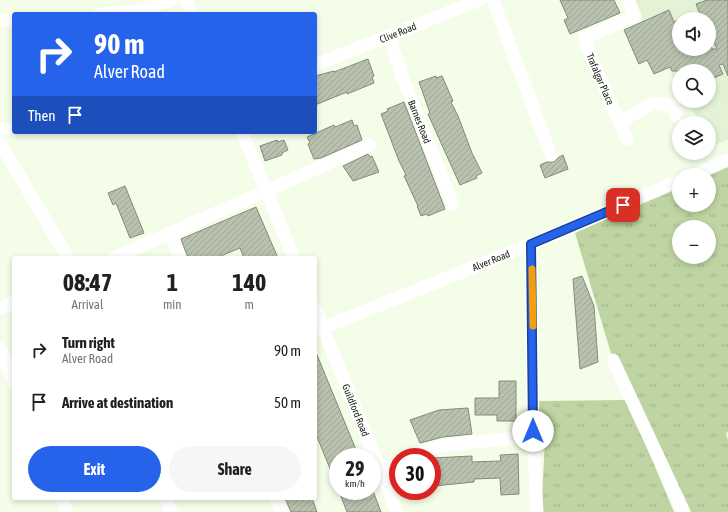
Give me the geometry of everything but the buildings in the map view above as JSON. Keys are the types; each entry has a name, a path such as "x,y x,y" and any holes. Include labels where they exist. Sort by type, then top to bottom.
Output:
{"street":[{"path":"124,12 137,11 171,0"},
{"path":"186,0 191,12"},
{"name":"Clive Road","path":"317,63 480,0"},
{"path":"493,0 551,155"},
{"name":"Trafalgar Place","path":"619,122 587,47 585,38 635,16 628,0"},
{"path":"0,21 12,20"},
{"name":"Barnes Road","path":"389,36 403,79 453,205"},
{"path":"627,140 619,122 654,103 672,105 676,116"},
{"path":"0,129 12,128"},
{"path":"243,134 293,256"},
{"path":"0,143 67,256"},
{"path":"118,256 370,145"},
{"path":"709,168 728,160"},
{"name":"Alver Road","path":"323,328 531,244 672,184"},
{"path":"170,233 179,256"},
{"path":"531,244 533,436 537,512"},
{"path":"0,308 12,303"},
{"name":"Guildford Road","path":"317,313 371,448"},
{"path":"0,348 12,377"},
{"path":"613,360 684,512"},
{"path":"433,448 438,446 533,436"},
{"name":"Guildford Road","path":"381,472 397,512"},
{"path":"62,500 67,512"},
{"path":"167,500 171,512"},
{"path":"277,500 281,512"}],"shaded area":[{"path":"630,0 728,0 728,140 716,144 716,116 696,116 691,108 716,108 716,64 672,64 672,75"}],"green space":[{"path":"728,163 728,432 726,433 728,440 728,512 684,512 613,360 575,233 672,189 672,212 716,212 716,171"},
{"path":"627,400 674,512 541,512 545,443 533,431 539,401"}],"slow traffic":[{"path":"532,269 533,326"}],"route":[{"path":"533,431 531,244 623,205"}]}
